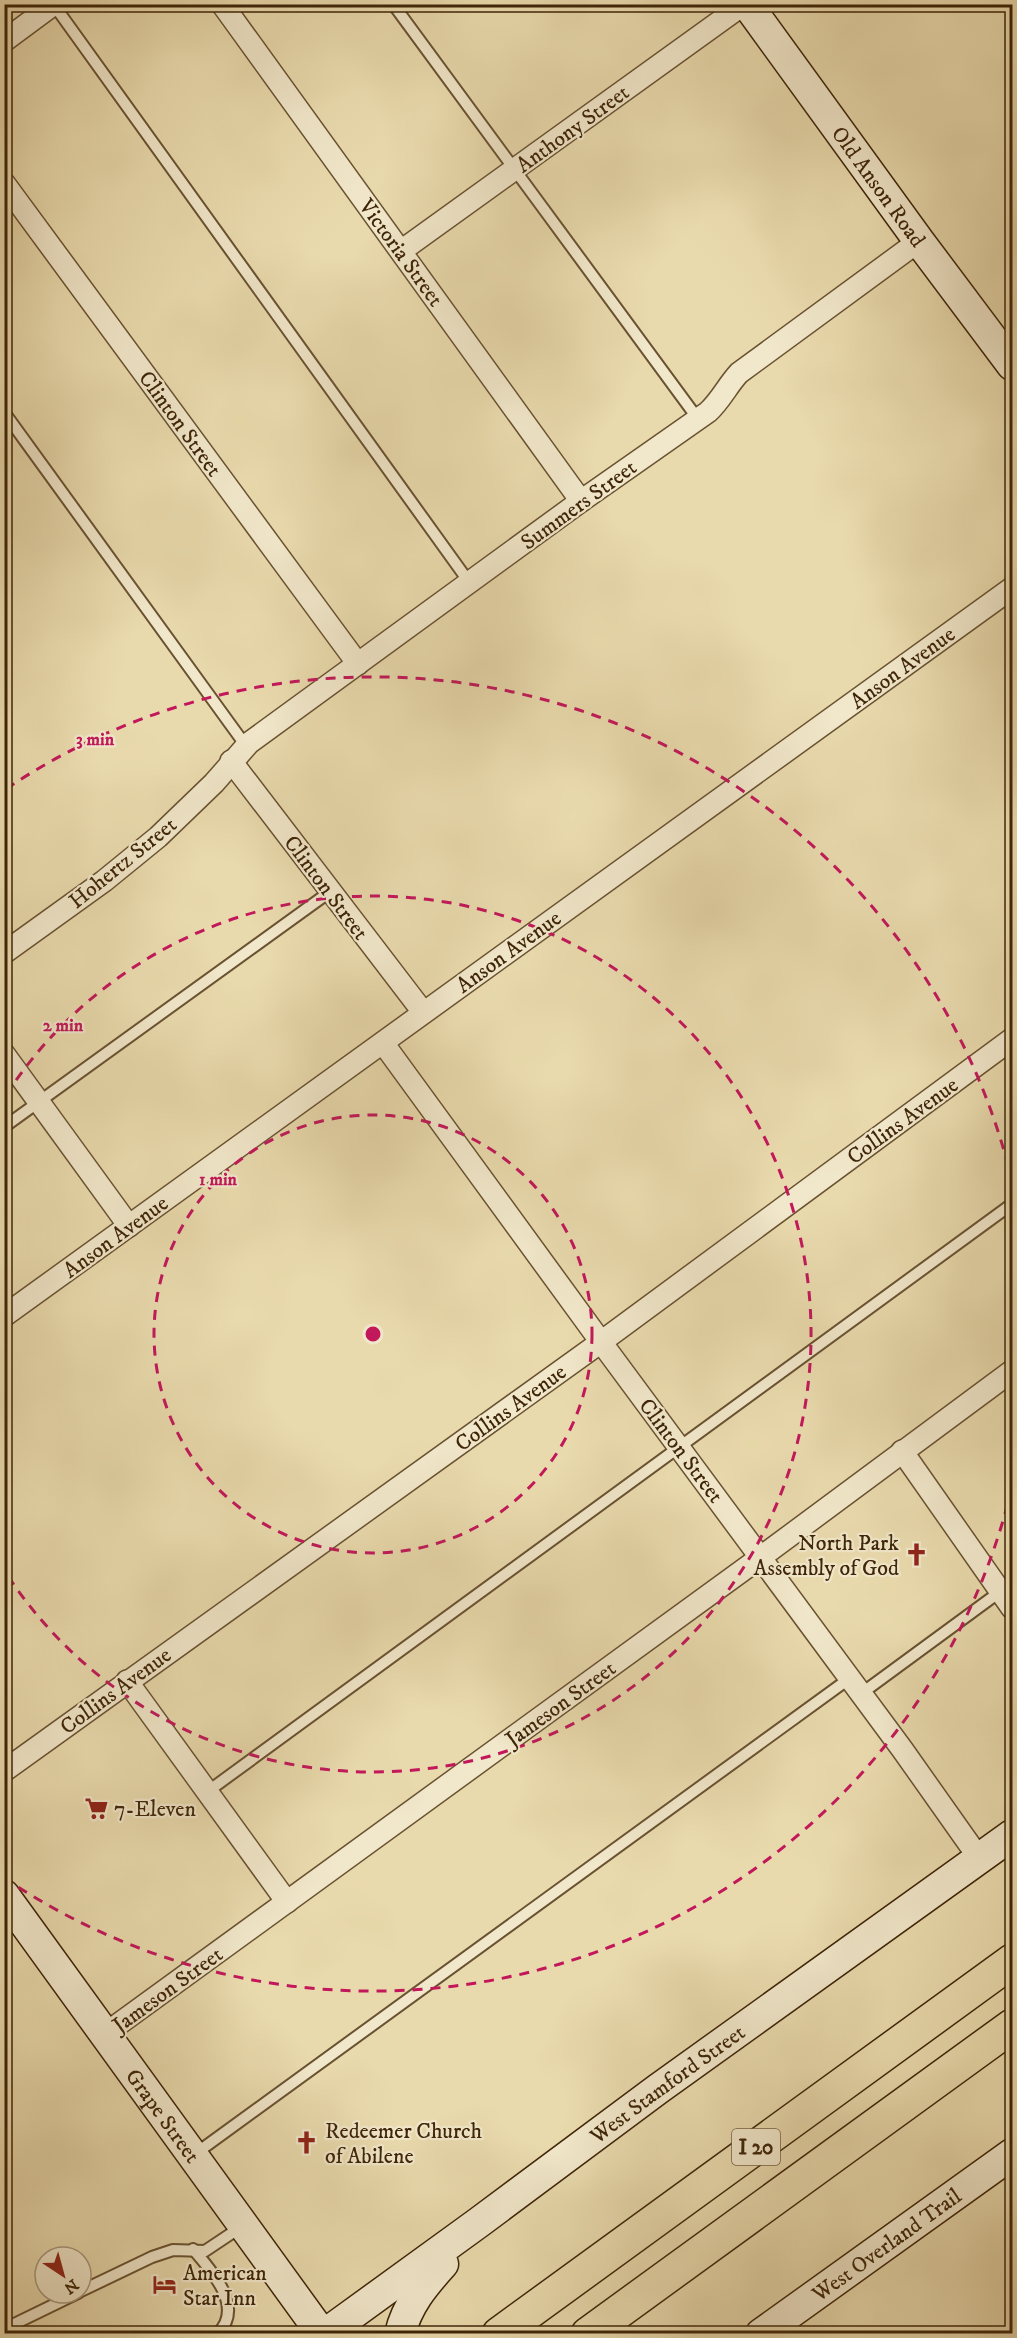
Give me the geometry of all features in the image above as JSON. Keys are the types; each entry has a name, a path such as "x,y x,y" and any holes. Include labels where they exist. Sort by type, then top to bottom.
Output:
{"highway":[{"name":"I 20","path":"499,2334 1012,1961"},
{"name":"I 20","path":"588,2334 1012,2026"}],"main road":[{"name":"Old Anson Road","path":"745,4 1012,366"},
{"name":"West Stamford Street","path":"324,2334 478,2223 658,2088 1012,1835"},
{"name":"Grape Street","path":"7,1903 324,2334"},
{"name":"West Overland Trail","path":"761,2334 1012,2154"},
{"path":"400,2334 402,2324 417,2293 478,2223"}],"street":[{"name":"Victoria Street","path":"222,4 581,501"},
{"name":"Anthony Street","path":"401,251 745,4"},
{"path":"4,41 54,5"},
{"name":"Clinton Street","path":"4,183 358,663"},
{"name":"Summers Street","path":"238,754 469,582 698,419 721,400 728,385 738,373 919,242"},
{"name":"Anson Avenue","path":"4,1316 1012,588"},
{"name":"Clinton Street","path":"238,754 331,891 423,1012"},
{"name":"Hohertz Street","path":"4,953 104,880 158,837 214,783 238,754"},
{"name":"Collins Avenue","path":"4,1771 601,1342 1012,1039"},
{"name":"Clinton Street","path":"383,1043 856,1686 979,1858"},
{"path":"4,1054 129,1226"},
{"name":"Jameson Street","path":"105,2034 761,1557 1012,1371"},
{"path":"902,1451 1007,1600"},
{"path":"127,1681 287,1902"}],"lane":[{"path":"393,4 698,419"},
{"path":"54,5 469,582"},
{"path":"4,412 238,754"},
{"path":"4,1127 331,891"},
{"path":"207,1792 1012,1204"},
{"path":"193,2156 856,1686 1007,1600"},
{"path":"93,2285 152,2257 173,2250 205,2251 244,2225"},
{"path":"193,2249 222,2288 228,2305 224,2328 218,2334"},
{"path":"4,2329 53,2305"}],"place":[{"name":"North Park Assembly of God","path":"917,1555"},
{"name":"7-Eleven","path":"96,1808"},
{"name":"Redeemer Church of Abilene","path":"307,2143"},
{"name":"American Star Inn","path":"165,2285"}]}
